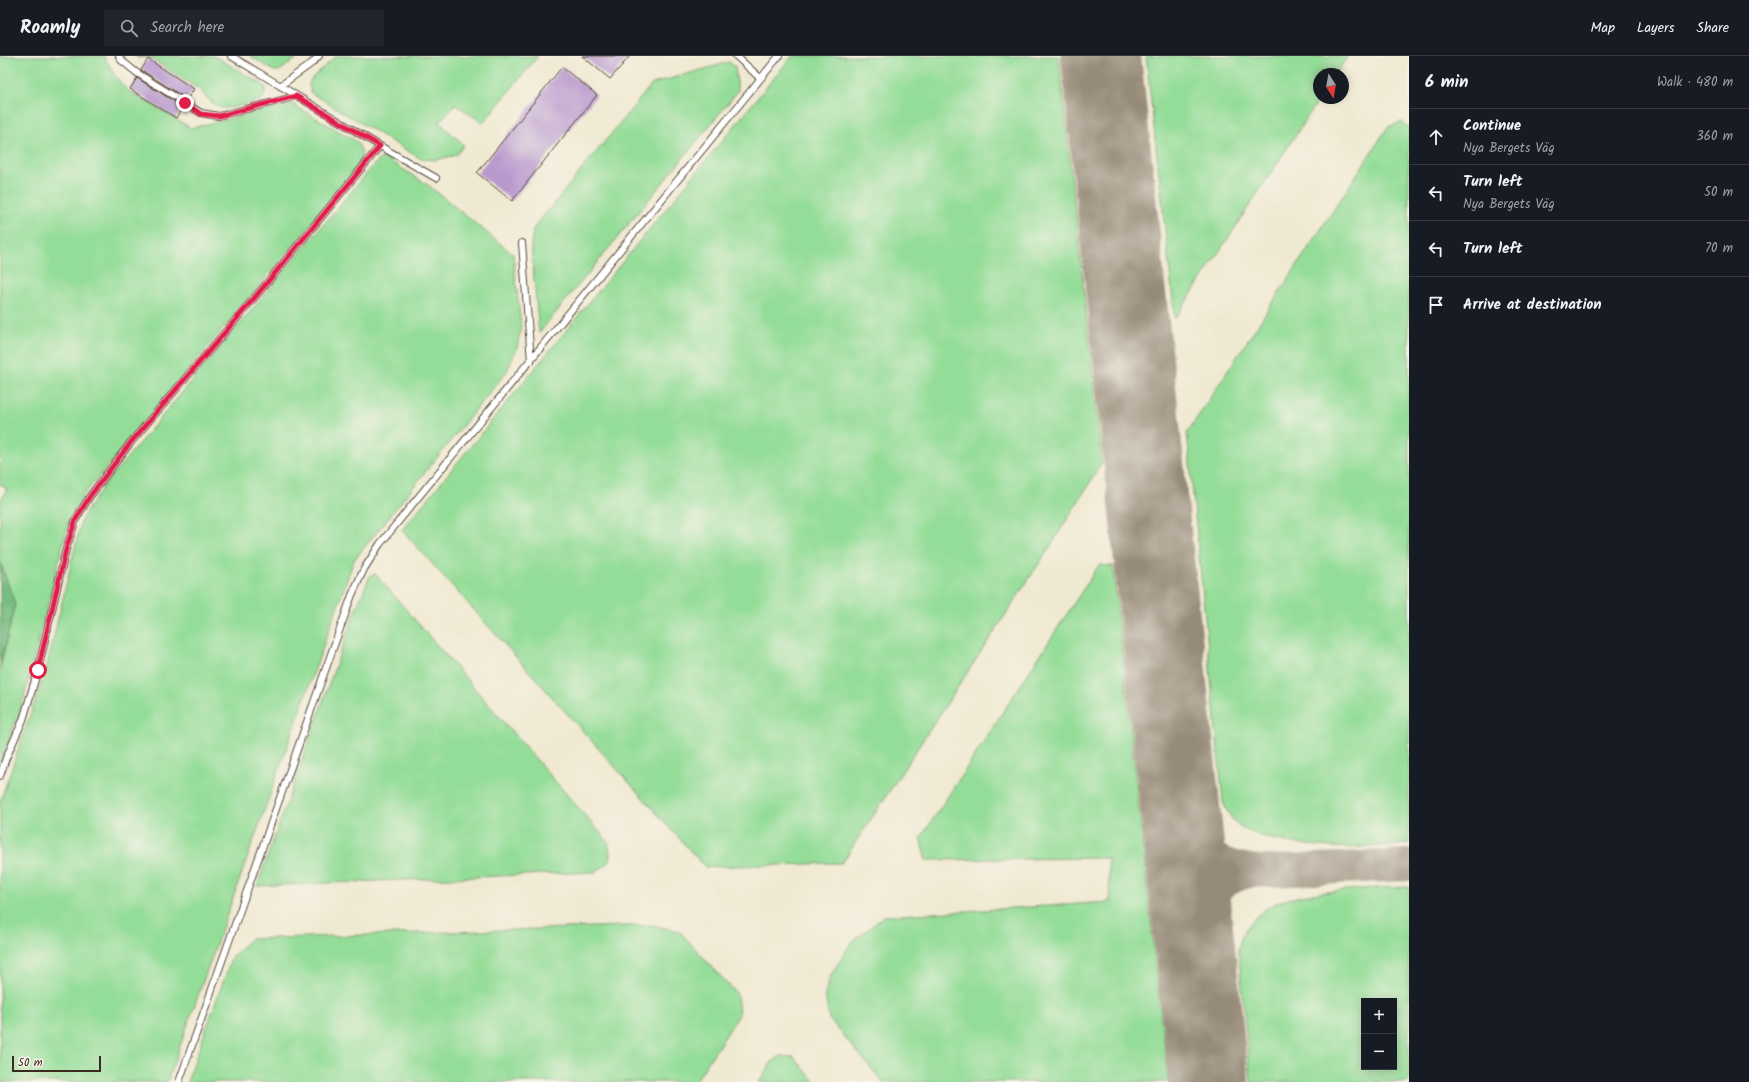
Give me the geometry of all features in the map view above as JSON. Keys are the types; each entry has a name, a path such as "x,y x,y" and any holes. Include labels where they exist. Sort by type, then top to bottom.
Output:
{"lane":[{"path":"119,56 121,60 137,73 201,114 219,116 296,96"},
{"path":"231,56 436,178"},
{"path":"280,86 312,63 319,56"},
{"path":"736,56 760,78"},
{"path":"178,1082 352,595 364,569 380,544 779,56"},
{"path":"0,776 23,720 38,670 66,549 76,519 131,442 271,278 380,146"},
{"path":"522,243 531,360"}],"green space":[{"path":"0,56 104,56 115,76 127,90 191,128 292,104 356,141 362,155 360,162 352,175 81,498 68,524 22,705 0,763 0,667 15,604 0,562 0,501 7,489 0,484"},
{"path":"135,56 214,56 265,86 266,90 262,100 230,108 223,108 214,105 200,90 149,57 138,58"},
{"path":"250,56 300,56 279,71 274,71"},
{"path":"336,56 538,56 483,123 455,104 439,122 464,145 456,155 436,160 421,159 311,93 309,84 312,78"},
{"path":"792,56 1059,56 1102,463 1048,550 842,863 705,867 402,530"},
{"path":"1146,56 1348,56 1340,68 1313,68 1313,104 1316,104 1175,319"},
{"path":"729,62 735,67 738,91 539,333 531,246 533,229 652,84"},
{"path":"1402,122 1409,127 1409,844 1342,847 1282,841 1255,834 1244,829 1232,818 1223,802 1187,433 1388,127"},
{"path":"381,158 387,159 428,185 513,254 521,327 517,348 507,371 354,560 167,1082 0,1082 0,802 46,670 82,518 105,484"},
{"path":"0,562 15,604 0,667"},
{"path":"1099,565 1113,566 1168,1082 883,1082 829,1019 825,995 831,975 851,943 884,916 1110,902 1108,858 926,860 920,839"},
{"path":"375,574 608,842 610,857 604,866 595,872 257,886 354,614 370,576"},
{"path":"1409,887 1409,1082 1251,1082 1238,951 1242,936 1251,922 1263,911 1283,900 1311,894 1353,889"},
{"path":"652,925 679,931 737,994 739,1015 695,1082 187,1082 232,957 250,939"},
{"path":"781,1056 794,1057 815,1082 759,1082 772,1062"}],"building":[{"path":"582,56 630,56 610,79"},
{"path":"148,59 194,89 187,99 141,70"},
{"path":"562,67 597,95 512,201 477,173"},
{"path":"137,78 183,107 176,118 130,89"}],"taxiway":[{"path":"1170,708 1184,819 1187,831 1193,842 1211,857 1234,867 1258,871"},
{"path":"1206,1046 1197,938 1197,920 1201,907 1211,893 1225,882 1241,874 1249,872 1409,865"}],"runway":[{"path":"1101,56 1209,1082"}],"route":[{"path":"38,670 66,549 76,519 90,496 131,442 256,296 380,146 296,96 219,116 201,114 185,103"}]}
